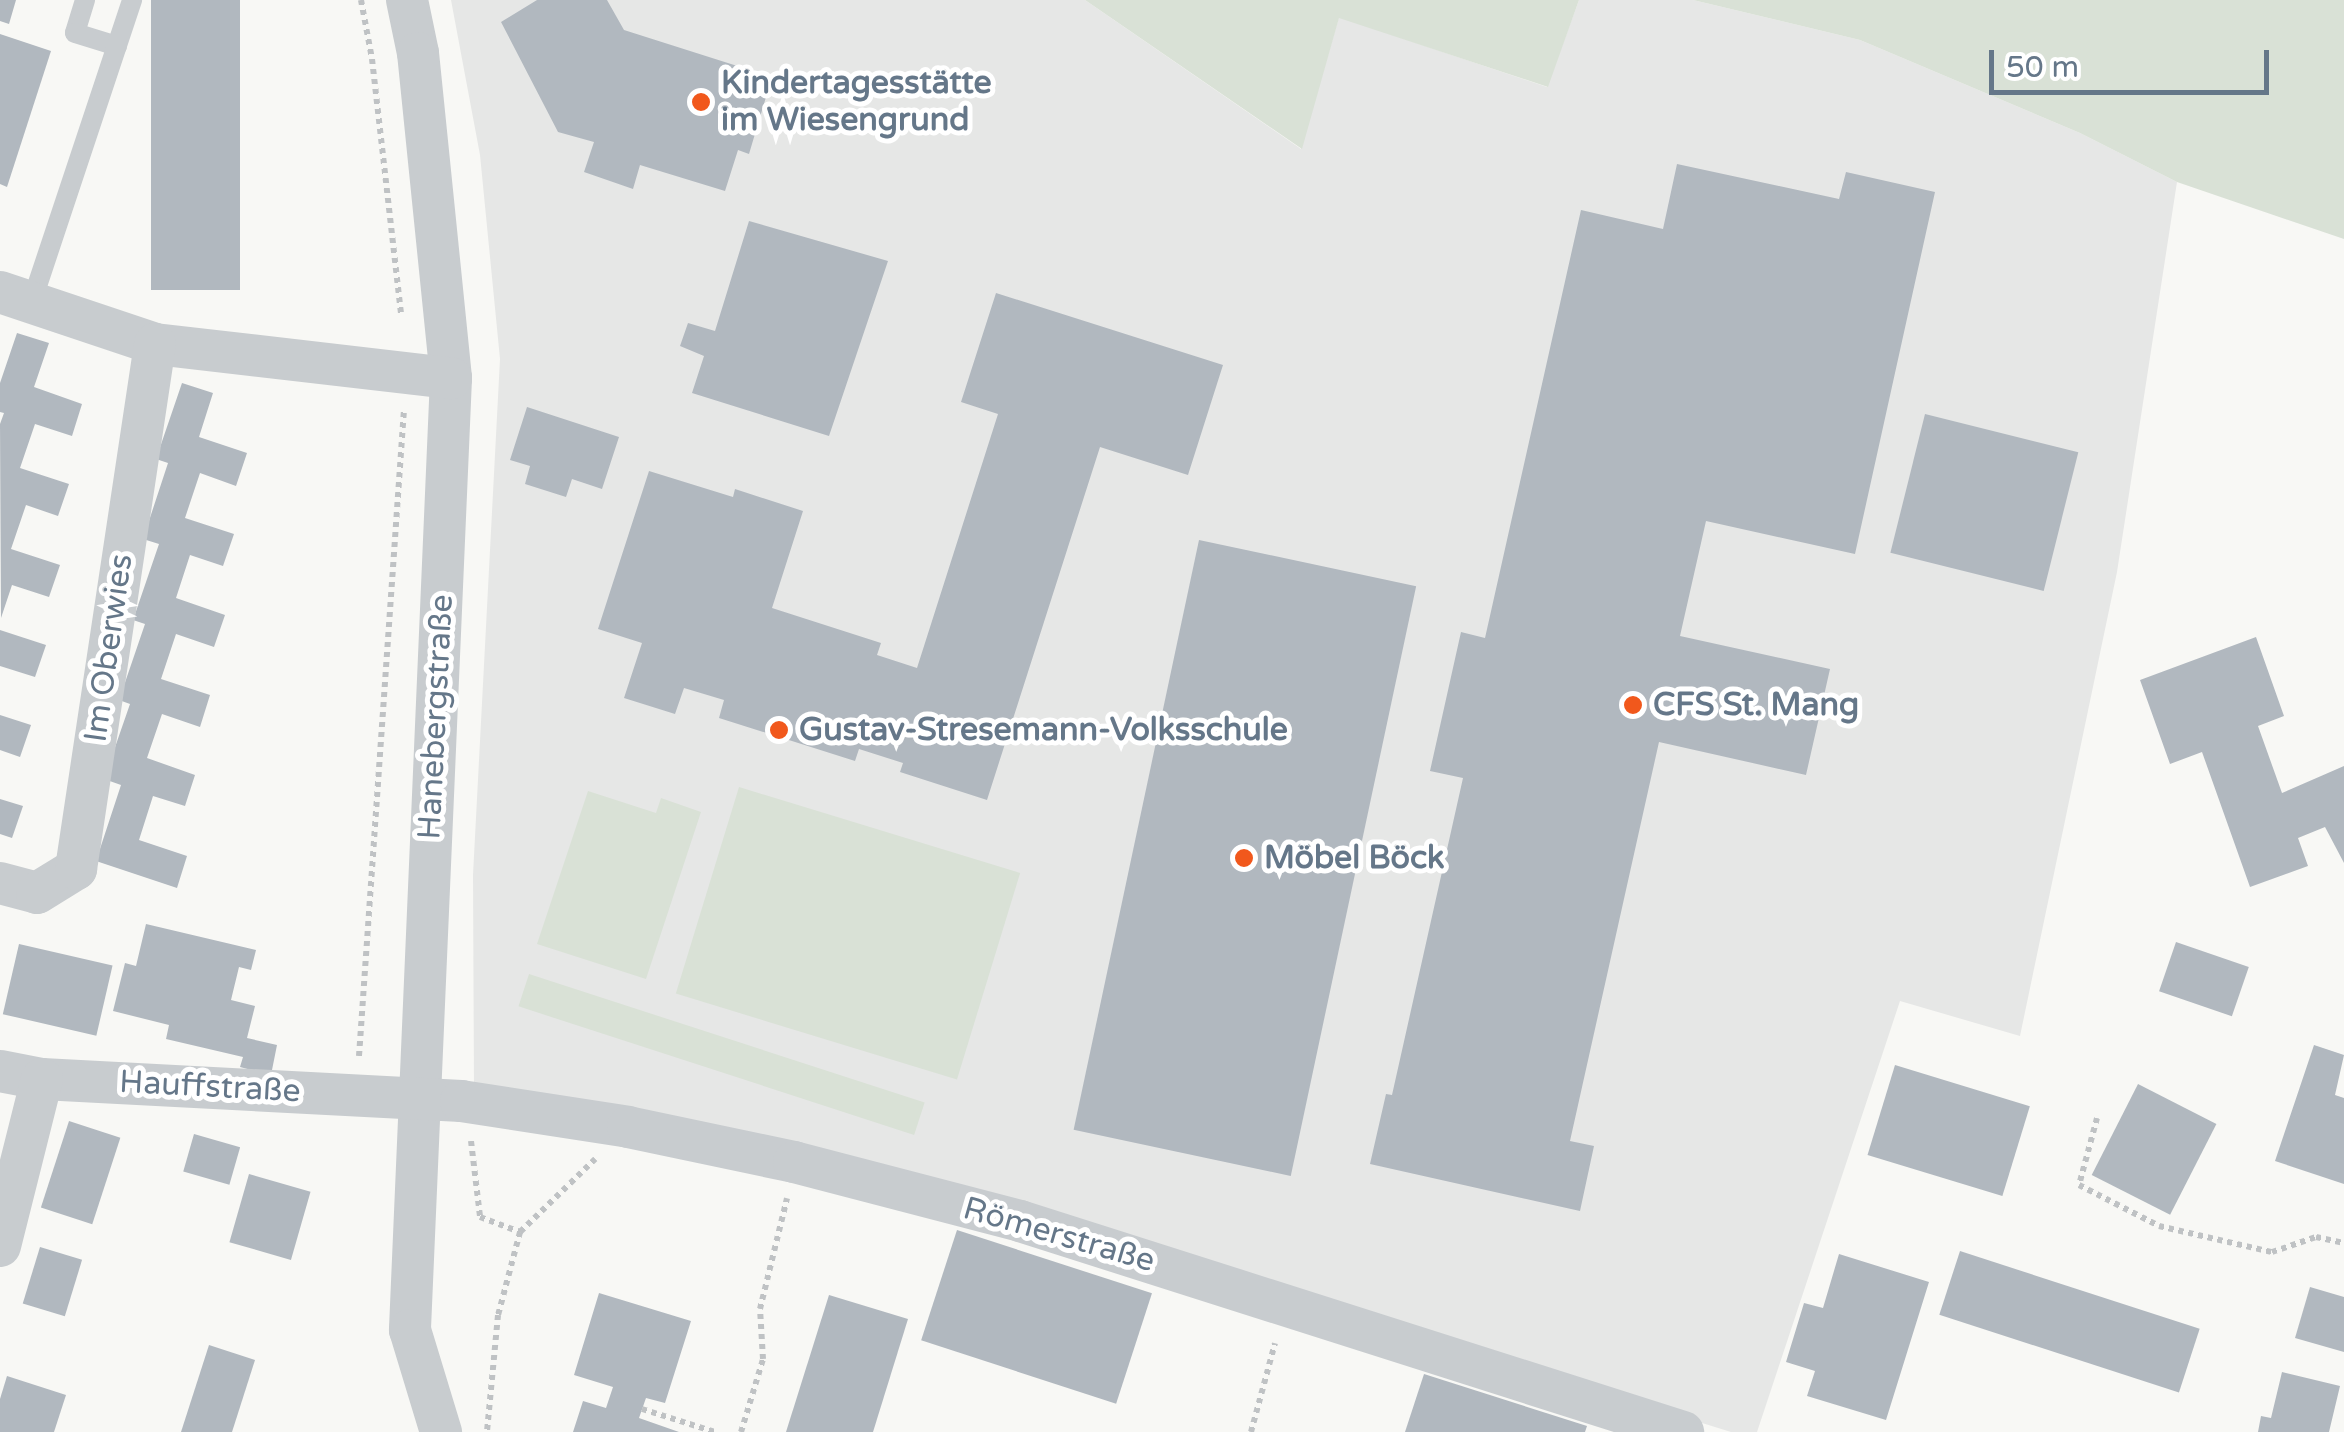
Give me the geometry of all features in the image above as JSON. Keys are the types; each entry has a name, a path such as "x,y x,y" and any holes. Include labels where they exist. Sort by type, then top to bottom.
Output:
{"street":[{"name":"Hanebergstraße","path":"408,0 418,53 451,378 441,1100 410,1330 440,1432"},
{"path":"16,296 155,344 451,378"},
{"name":"Im Oberwies","path":"0,883 36,893 76,870 155,344"},
{"name":"Hauffstraße","path":"0,1071 42,1079 441,1100"},
{"path":"0,1246 42,1079"},
{"name":"Römerstraße","path":"441,1100 628,1127 794,1162 1020,1221 1684,1432"}],"lane":[{"path":"85,0 75,32 117,46"},
{"path":"16,296 132,0"}],"path":[{"path":"357,1076 407,370 372,59 361,0"},
{"path":"441,1100 474,1154 480,1217 520,1232"},
{"path":"2097,1118 2079,1186 2159,1226 2272,1252 2316,1237 2344,1243"},
{"path":"486,1432 498,1316 520,1232 628,1127"},
{"path":"741,1432 763,1359 760,1309 794,1162"},
{"path":"1251,1432 1284,1303"},
{"path":"642,1409 715,1432"}],"shaded area":[{"path":"451,0 1085,0 1301,149 1339,17 1547,87 1579,0 1693,0 1860,40 2080,133 2177,182 2117,572 2020,1036 1900,1001 1757,1432 1731,1432 964,1193 474,1088 473,875 500,359 480,155"},
{"path":"1085,0 1579,0 1548,87 1339,18 1302,149"},
{"path":"1693,0 2344,0 2344,239 2177,182 2080,133 1860,40"},
{"path":"739,787 1020,873 957,1080 676,994"},
{"path":"588,791 656,813 661,798 701,812 646,979 537,944"},
{"path":"529,974 925,1103 914,1135 518,1006"}],"building":[{"path":"0,0 16,0 9,24 0,21"},
{"path":"151,0 240,0 240,290 151,290"},
{"path":"537,0 607,0 624,30 772,77 749,154 738,150 725,191 640,165 633,189 584,172 594,142 558,132 501,22"},
{"path":"0,34 51,51 7,187 0,184"},
{"name":"CFS St. Mang","path":"1677,164 1839,199 1846,172 1935,192 1855,554 1706,521 1680,636 1830,669 1806,775 1659,742 1570,1141 1594,1146 1580,1211 1370,1164 1386,1094 1392,1095 1463,778 1430,771 1461,632 1485,638 1581,210 1663,229"},
{"path":"749,221 888,261 829,436 692,393 704,356 680,346 688,323 715,331"},
{"path":"996,293 1223,365 1188,475 1100,447 987,800 900,772 903,763 859,749 855,761 719,718 724,700 684,688 675,714 624,698 642,643 598,629 649,471 733,497 735,489 803,511 772,608 881,643 877,655 917,668 998,414 961,402"},
{"path":"17,333 49,343 34,387 82,404 72,436 35,424 20,468 69,484 58,516 26,505 11,549 60,565 49,597 12,585 1,618 0,424 4,413 0,412 0,383"},
{"path":"182,383 213,393 199,437 247,453 236,486 200,473 185,518 234,534 223,566 190,555 176,598 225,615 214,647 176,634 161,679 210,695 200,727 162,714 147,758 195,775 185,806 153,796 139,840 187,856 177,888 96,861 121,785 104,779 130,704 119,700 145,624 133,620 159,544 143,539 168,463 156,459"},
{"path":"527,407 619,437 602,489 572,479 566,497 525,484 530,466 510,460"},
{"path":"1925,414 2078,452 2044,591 1890,553"},
{"name":"Möbel Böck","path":"1199,540 1416,586 1291,1176 1074,1130"},
{"path":"0,630 46,645 35,677 0,666"},
{"path":"2256,637 2284,716 2258,726 2282,793 2344,766 2344,863 2325,827 2298,838 2308,866 2250,887 2202,752 2170,764 2140,680"},
{"path":"0,715 31,725 20,757 0,750"},
{"path":"0,799 23,806 12,838 0,834"},
{"path":"146,924 256,950 251,970 239,967 231,1000 255,1006 247,1038 277,1045 271,1075 240,1067 243,1057 166,1039 169,1025 113,1011 125,963 136,966"},
{"path":"2176,942 2249,967 2232,1016 2159,991"},
{"path":"19,944 113,966 96,1036 3,1014"},
{"path":"2314,1045 2344,1055 2335,1095 2344,1098 2344,1184 2275,1161"},
{"path":"1895,1065 2030,1106 2002,1196 1868,1155"},
{"path":"2138,1084 2216,1124 2170,1215 2092,1175"},
{"path":"69,1121 120,1138 92,1224 41,1208"},
{"path":"194,1134 240,1147 229,1185 183,1171"},
{"path":"249,1174 311,1192 291,1260 229,1242"},
{"path":"957,1230 1152,1293 1116,1404 921,1340"},
{"path":"40,1247 82,1260 65,1316 23,1303"},
{"path":"1960,1251 2200,1329 2179,1393 1939,1315"},
{"path":"1839,1254 1929,1282 1886,1420 1807,1396 1815,1371 1786,1362 1804,1303 1823,1308"},
{"path":"2310,1287 2344,1297 2344,1352 2295,1338"},
{"path":"599,1293 691,1321 665,1403 646,1398 639,1418 679,1432 573,1432 583,1401 606,1408 613,1387 574,1375"},
{"path":"829,1295 908,1319 873,1432 786,1432"},
{"path":"209,1345 255,1360 232,1432 181,1432"},
{"path":"2282,1372 2340,1386 2329,1432 2258,1432 2261,1416 2271,1418"},
{"path":"1424,1374 1587,1426 1585,1432 1405,1432"},
{"path":"7,1376 66,1395 54,1432 0,1432 0,1399"}],"place":[{"name":"Kindertagesstätte im Wiesengrund","path":"701,102"},
{"name":"CFS St. Mang","path":"1633,705"},
{"name":"Gustav-Stresemann-Volksschule","path":"779,730"},
{"name":"Möbel Böck","path":"1244,858"}]}
